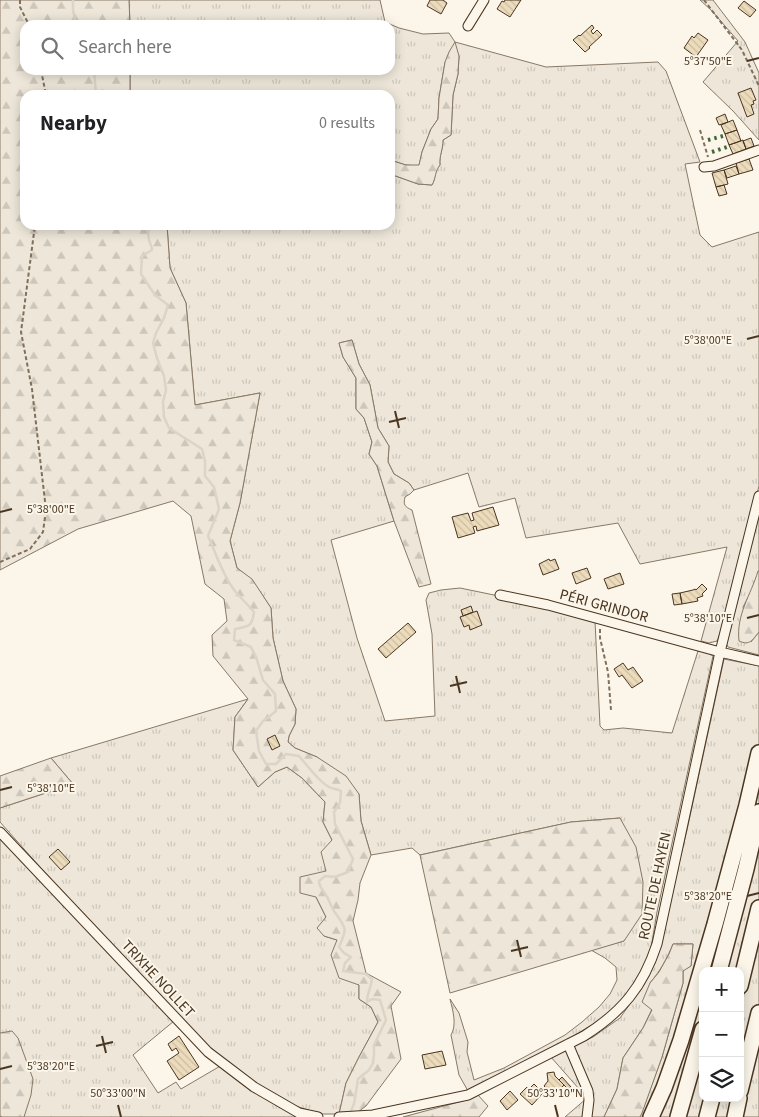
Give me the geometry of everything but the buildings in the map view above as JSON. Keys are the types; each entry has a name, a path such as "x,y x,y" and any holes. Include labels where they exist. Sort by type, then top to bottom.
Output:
{"highway":[{"path":"651,1117 664,1088 681,1040 747,805 759,753"},
{"path":"719,967 759,812"},
{"path":"744,970 759,908"},
{"path":"744,1075 759,1013"},
{"path":"678,1117 699,1043"},
{"path":"706,1117 711,1102"},
{"path":"735,1117 738,1102"}],"street":[{"path":"468,26 484,0"},
{"path":"707,167 759,150"},
{"name":"ROUTE DE HAYEN","path":"376,1116 468,1095 584,1036 617,1012 638,985 657,944 720,652 759,496"},
{"name":"PÉRI GRINDOR","path":"500,595 548,605 759,661"},
{"name":"TRIXHE NOLLET","path":"0,832 208,1052 254,1087 299,1113 318,1117"},
{"path":"568,1044 588,1091 589,1100 586,1117"},
{"path":"338,1117 376,1116"}],"path":[{"path":"20,0 20,7 26,20"},
{"path":"704,0 742,50 759,86"},
{"path":"42,75 45,90"},
{"path":"700,130 707,167"},
{"path":"0,562 30,549 43,532 46,510 32,389 21,332 33,230"},
{"path":"600,619 600,638 608,672 611,710"}],"green space":[{"path":"0,0 129,0 130,20 20,20 20,75 130,75 130,90 20,90 20,230 167,230 170,268 186,303 195,405 260,393 240,503 230,541 237,568 252,579 271,608 273,638 283,681 296,709 295,724 288,742 295,748 317,757 346,776 359,794 361,821 371,855 360,883 353,921 366,973 401,992 391,1006 401,1059 366,1106 358,1112 339,1114 346,1083 378,1022 371,1007 359,999 359,985 339,978 331,955 337,940 324,936 317,928 326,917 316,897 300,893 300,877 326,871 321,852 332,840 323,822 325,802 302,778 287,767 275,772 258,787 233,750 235,717 248,699 213,656 212,635 227,621 224,599 205,584 191,516 173,501 78,529 0,570"},
{"path":"129,0 380,0 385,20 130,20"},
{"path":"700,0 713,0 745,42 759,73 759,140 703,82 738,41"},
{"path":"395,26 423,34 449,33 455,42 546,67 658,62 666,71 700,162 685,164 700,235 712,247 759,232 759,486 717,641 709,643 701,641 727,547 640,564 618,523 526,538 515,498 479,507 468,473 414,490 409,483 394,474 388,462 389,446 378,428 370,385 359,364 352,340 339,343 343,357 356,378 356,409 364,418 372,442 369,454 377,466 394,521 331,540 357,638 385,721 435,716 432,634 426,600 429,593 441,590 460,588 595,621 600,726 604,730 623,728 672,733 698,651 706,652 713,656 657,912 650,954 635,984 610,1014 547,1052 468,1091 459,1075 451,1035 454,1022 450,999 459,1013 468,1042 467,1052 474,1080 504,1068 565,1035 599,1007 610,994 617,980 616,967 591,950 624,941 620,818 571,822 420,855 412,848 371,855 361,821 359,794 317,757 295,748 288,742 295,724 296,709 283,681 273,638 271,608 252,580 237,568 230,541 240,503 260,393 195,405 186,303 170,268 167,230 395,230 395,176 418,184 432,185 440,165 443,140 451,135 453,95 458,74 459,56 445,62 439,98 438,119 431,129 419,166 395,162 395,90 130,90 130,75 395,75"},
{"path":"455,42 459,56 458,74 453,95 451,135 443,140 440,165 432,185 418,184 395,176 395,162 406,165 419,165 431,129 438,119 439,98 445,62"},
{"path":"352,340 359,364 370,385 378,428 389,446 388,462 394,474 409,483 414,490 405,497 404,504 412,510 431,584 419,587 394,521 377,466 369,454 372,442 364,418 356,409 356,378 343,357 339,343"},
{"path":"759,511 759,571 754,586 743,607 751,642 759,632 759,655 728,647 725,641"},
{"path":"758,571 759,632 746,643 739,641 740,622"},
{"path":"724,659 759,666 759,1117 640,1117 662,1057 683,983 683,970 691,966 693,944 673,944 663,965 650,983 652,1009 643,1028 623,1058 617,1089 604,1117 565,1117 587,1098 550,1056 593,1037 620,1018 644,984 655,963 687,830"},
{"path":"248,699 235,717 233,750 258,787 275,772 287,767 302,778 325,802 323,822 332,840 326,871 316,897 326,917 324,936 337,940 359,985 359,999 371,1007 378,1022 346,1083 339,1114 320,1114 287,1103 226,1064 96,930 0,822 0,808 73,784 51,758"},
{"path":"51,758 73,784 0,808 0,776"},
{"path":"620,818 636,847 643,882 642,914 624,941 450,993 420,855 571,822"},
{"path":"0,835 174,1021 133,1055 158,1093 176,1082 181,1089 222,1065 308,1117 0,1117"},
{"path":"673,944 693,944 691,966 683,971 683,983 662,1057 642,1113 640,1117 604,1117 617,1089 623,1058 643,1028 652,1010 642,1002 650,983 659,972"},
{"path":"12,1031 18,1038 33,1079 31,1095 24,1117 0,1116 0,1033"},
{"path":"478,1095 488,1106 479,1117 403,1117 470,1099"}],"waterway":[{"path":"73,0 75,20"},
{"path":"94,75 96,90"},
{"path":"148,230 152,250 142,256 141,274 155,295 168,305 153,343 164,376 166,390 163,402 164,417 169,428 202,449 205,461 205,476 214,487 219,509 208,536 223,572 235,591 254,612 249,625 235,629 234,640 251,647 263,680 275,694 276,711 263,721 256,731 259,751 266,764 276,764 286,754 299,756 322,782 329,787 341,791 340,803 334,812 335,824 353,859 348,872 335,877 325,876 319,883 345,929 339,947 351,957 345,963 343,971 366,974 372,979 367,1002 372,999 380,1000 386,1020 374,1045 373,1063 369,1070 358,1079 354,1104 350,1113"}],"hedge":[{"path":"708,140 723,136"},
{"path":"712,152 727,147"}]}
